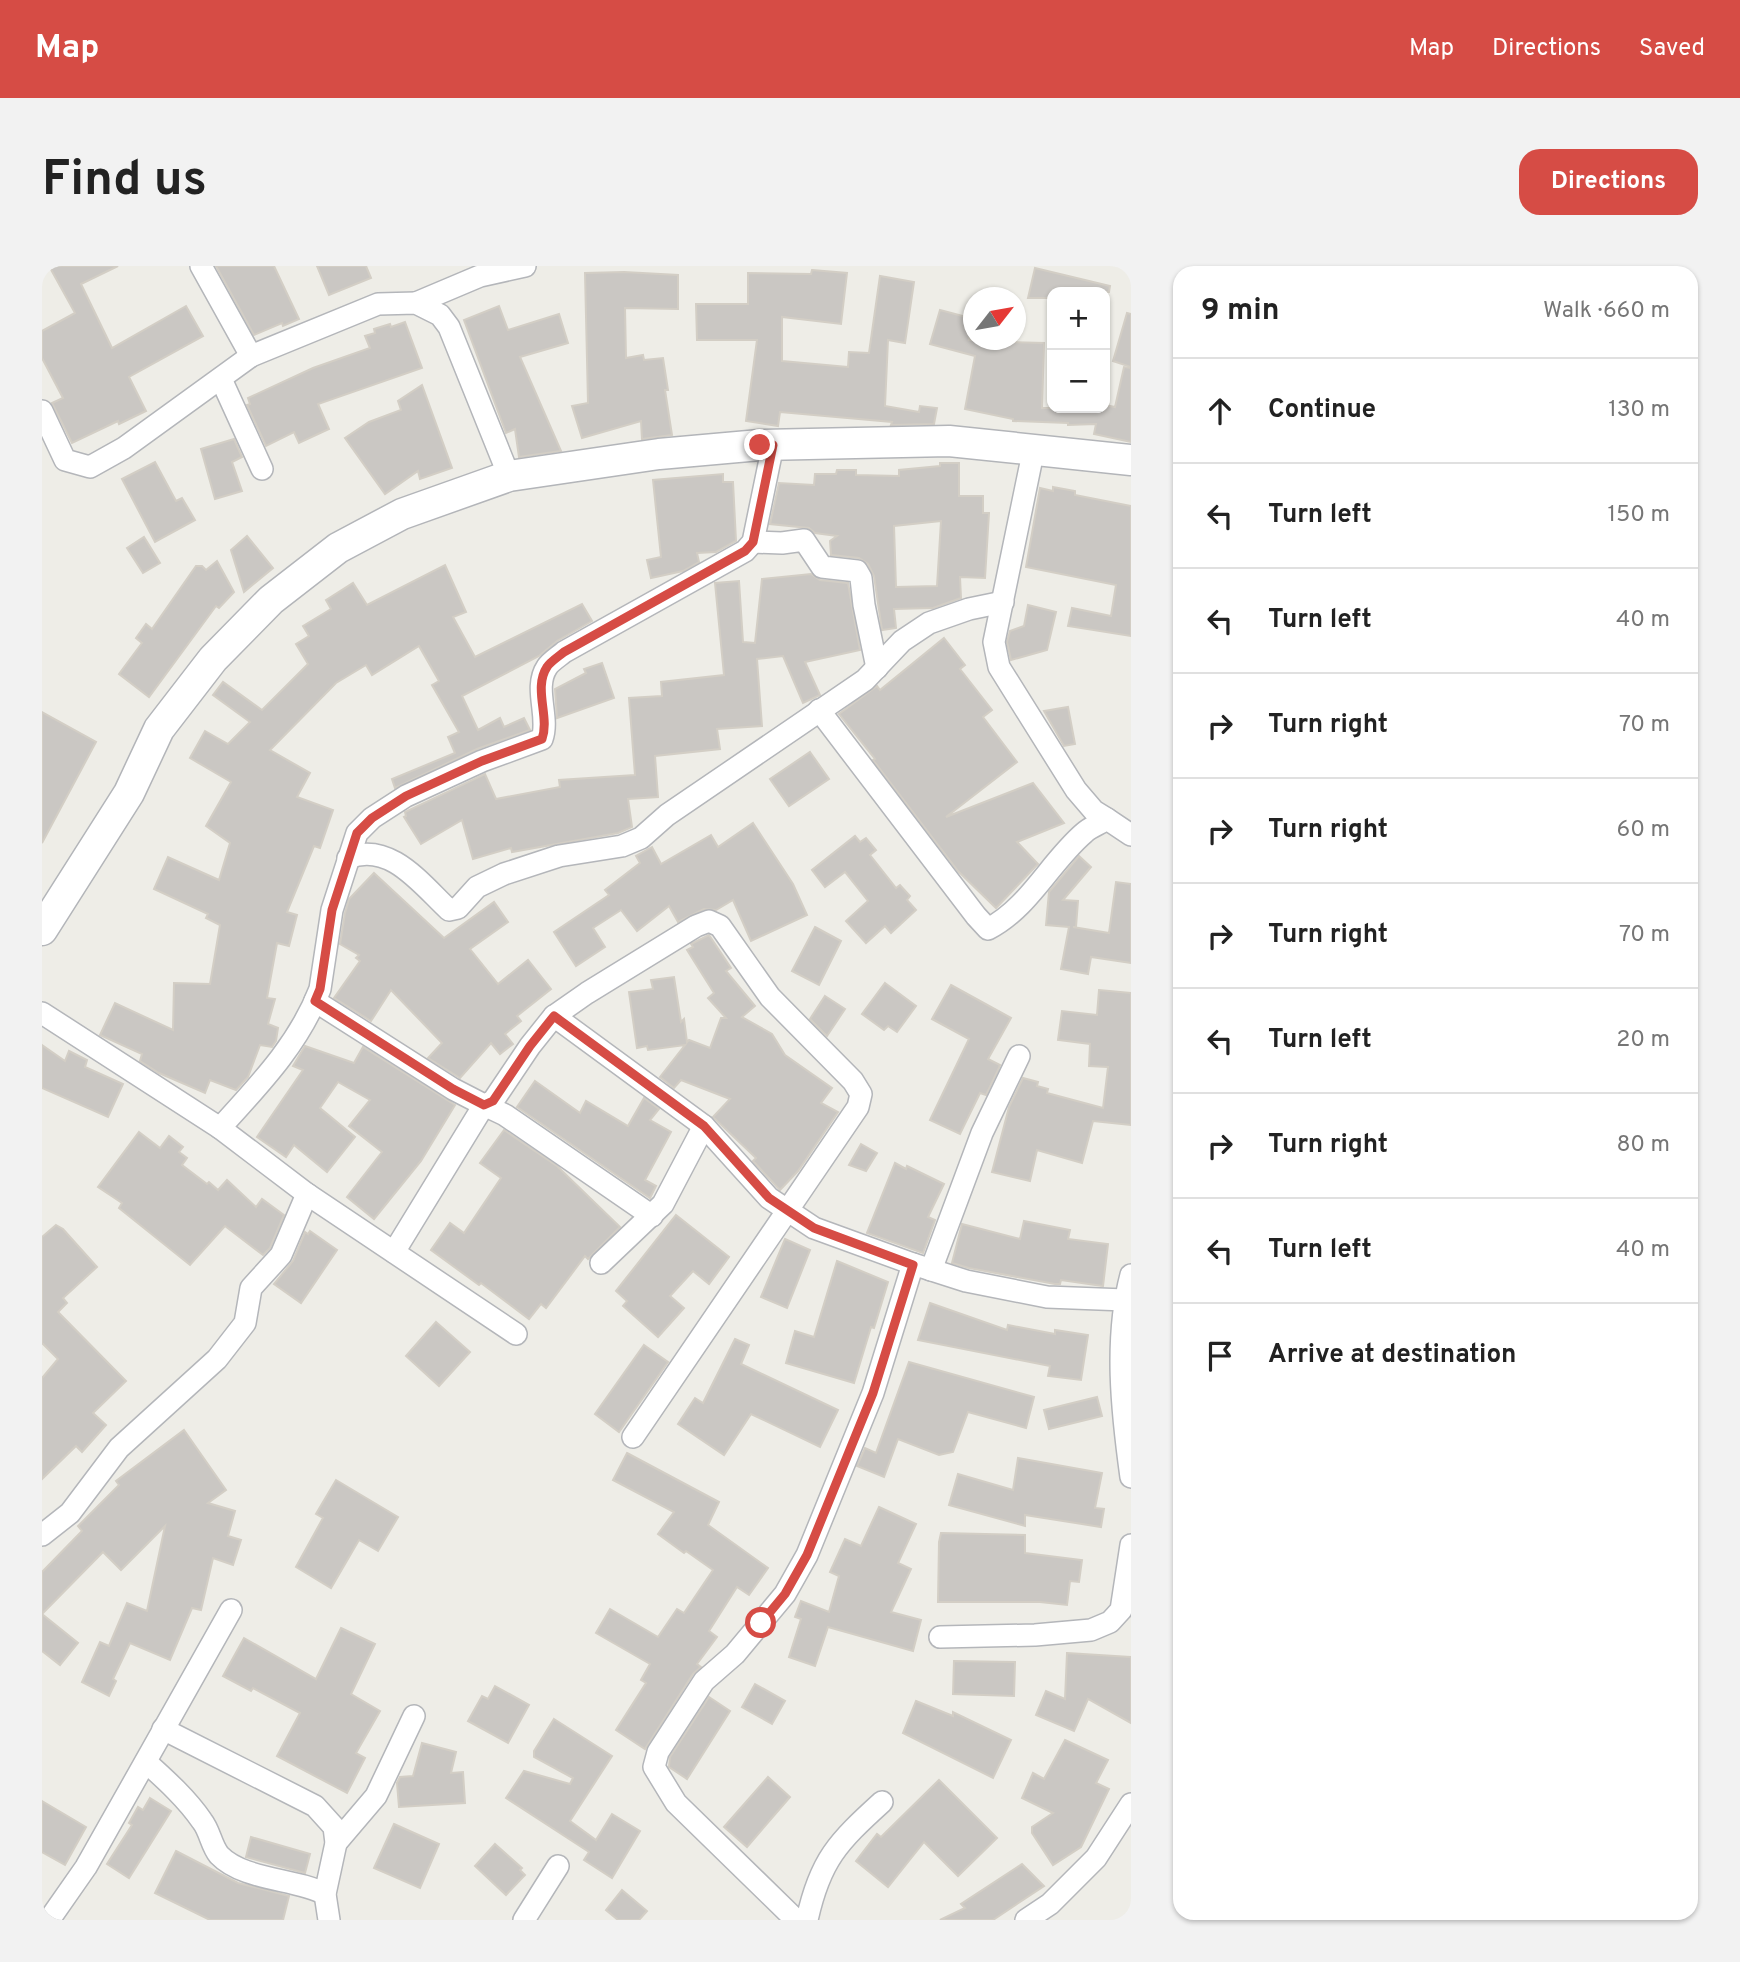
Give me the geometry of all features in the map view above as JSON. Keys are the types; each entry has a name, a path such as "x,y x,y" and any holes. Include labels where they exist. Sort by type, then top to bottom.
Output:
{"main road":[{"path":"42,930 129,793 159,729 213,659 271,600 338,548 402,513 509,477 659,454 773,445 949,441 1131,460"}],"street":[{"path":"201,266 251,356"},
{"path":"42,411 65,460 90,467 124,448 251,356 378,304 416,303 480,276 525,266"},
{"path":"416,303 440,314 449,327 509,477"},
{"path":"221,379 262,470"},
{"path":"220,1128 280,1059 300,1031 315,1001 320,989 332,910 357,833 372,818 406,796 482,761 542,739 546,729 542,680 547,667 564,652 745,551 753,542 773,445"},
{"path":"1034,448 994,642 999,667 1076,790 1094,811 1131,835"},
{"path":"753,542 782,543 804,540 822,567 856,571 861,578 877,668"},
{"path":"348,858 361,853 395,860 449,910 458,908 477,887 504,874 559,856 622,846 640,838 667,815 865,680 902,641 929,623 969,609 1003,602"},
{"path":"819,710 988,929 1001,922 1021,902 1085,832 1107,819"},
{"path":"394,1252 484,1105 493,1101 554,1016 696,926 709,921 720,926 770,998 853,1081 861,1094 858,1107 633,1437"},
{"path":"315,1001 453,1089 505,1115 652,1216"},
{"path":"42,1013 220,1128 307,1194 516,1334"},
{"path":"554,1016 704,1126 769,1198 814,1228 966,1281 1047,1297 1125,1300"},
{"path":"796,1920 676,1803 654,1767 658,1752 704,1681 735,1654 785,1594 807,1555 922,1267 1019,1056"},
{"path":"601,1264 663,1204 704,1126"},
{"path":"42,1535 70,1513 119,1448 224,1350 245,1323 251,1288 281,1255 307,1194"},
{"path":"1131,1275 1125,1300 1121,1398 1131,1477"},
{"path":"940,1637 1035,1635 1091,1630 1110,1622 1121,1610 1131,1545"},
{"path":"49,1920 86,1867 231,1610"},
{"path":"336,1843 376,1796 414,1716"},
{"path":"163,1729 315,1806 334,1827 336,1843 325,1894 329,1920"},
{"path":"146,1762 177,1791 204,1823 220,1855 246,1871 280,1882 314,1888 325,1894"},
{"path":"807,1920 813,1894 827,1861 843,1837 882,1802"},
{"path":"1026,1920 1050,1904 1096,1858 1131,1804"},
{"path":"524,1920 558,1866"}],"building":[{"path":"49,266 118,266 81,284 112,348 186,306 203,336 129,377 146,411 72,443 52,403 63,398 42,358 42,331 75,313"},
{"path":"216,266 274,266 299,319 254,335"},
{"path":"317,266 366,266 371,278 329,295"},
{"path":"1035,268 1110,286 1047,287 1047,298 1028,298"},
{"path":"812,270 847,273 841,324 782,317 782,361 848,367 849,352 869,353 880,276 914,282 905,343 888,340 885,406 919,412 920,406 937,408 934,424 891,425 892,422 780,412 778,426 746,421 757,340 697,340 696,304 748,304 748,273 811,274"},
{"path":"585,273 678,275 678,309 625,308 626,358 643,355 644,360 663,358 672,435 642,439 641,421 582,438 572,406 588,403"},
{"path":"499,306 508,330 559,314 568,343 520,357 561,451 519,457 515,429 506,433 464,320"},
{"path":"940,310 963,316 963,350 1026,350 1026,342 1044,343 1042,408 1047,408 1047,413 1110,413 1110,406 1115,407 1124,367 1131,368 1131,442 1094,434 1096,424 1013,421 965,409 975,356 930,344"},
{"path":"1127,313 1131,314 1131,367 1113,361"},
{"path":"405,322 422,368 318,404 329,429 299,443 294,432 266,446 247,405 250,404 248,398 313,368 370,348 365,336 375,333 374,329"},
{"path":"422,385 452,468 420,479 418,471 385,494 345,438 369,422 401,410 398,401"},
{"path":"234,439 242,457 232,462 242,491 215,499 201,449"},
{"path":"155,462 176,501 182,498 195,520 155,542 122,479"},
{"path":"940,463 959,463 959,496 983,496 983,513 989,513 985,578 960,577 961,598 933,608 894,609 896,628 882,630 874,576 868,564 859,558 831,555 830,541 837,536 815,533 809,528 770,524 779,483 814,485 815,474 836,474 837,470 856,470 856,475 899,476 899,470 940,466","holes":["941,521 937,586 896,587 894,526"]},
{"path":"723,474 723,482 733,482 736,541 716,552 697,553 699,562 683,571 651,578 647,560 661,557 653,480"},
{"path":"1053,487 1075,491 1075,495 1131,506 1131,636 1068,626 1072,608 1111,616 1116,585 1026,567 1040,488 1053,491"},
{"path":"247,536 273,568 244,592 231,550"},
{"path":"144,537 160,563 143,573 127,548"},
{"path":"217,561 234,592 219,608 216,606 149,697 119,674 142,643 136,638 146,624 152,629 196,566 202,566 206,570"},
{"path":"445,565 466,612 453,617 475,657 582,604 592,621 557,641 539,656 462,696 478,730 500,718 504,727 524,718 530,730 477,749 395,788 392,779 455,753 448,737 459,732 432,685 439,681 419,646 372,675 366,665 336,683 270,750 310,773 297,797 333,810 320,848 314,846 287,912 297,915 289,946 277,943 267,998 275,999 268,1024 278,1028 272,1047 260,1045 248,1077 236,1090 210,1080 205,1093 159,1073 140,1061 142,1054 100,1035 115,1003 173,1030 174,983 210,984 220,925 206,918 208,914 154,889 168,857 219,880 230,843 206,826 231,782 190,758 205,731 228,744 250,722 213,695 223,682 262,710 308,664 296,644 309,636 303,626 331,609 326,600 353,583 367,605"},
{"path":"811,574 820,580 848,583 860,650 805,662 820,695 803,703 783,656 757,659 762,726 717,729 720,749 655,756 658,797 628,799 632,827 618,833 512,852 511,848 473,859 462,820 421,844 404,817 405,812 485,774 496,799 560,787 559,780 635,775 629,698 662,696 661,682 724,675 715,583 739,581 743,642 755,643 762,579"},
{"path":"1028,605 1056,612 1047,650 1011,660 1007,642 1010,631 1024,626"},
{"path":"944,638 965,665 960,669 992,710 983,717 1017,762 946,817 1033,783 1064,823 1017,842 1038,864 996,908 958,871 839,714 877,686 880,690"},
{"path":"602,663 614,698 557,718 555,689 586,673 584,669"},
{"path":"1068,707 1075,744 1064,746 1044,711"},
{"path":"42,712 96,742 42,843"},
{"path":"810,752 829,779 789,806 770,779"},
{"path":"753,823 793,884 807,915 751,941 733,900 716,910 704,909 678,922 669,906 637,931 621,910 593,928 605,947 576,966 554,932 609,895 605,890 640,863 636,856 652,847 661,864 711,835 718,847"},
{"path":"855,836 860,842 866,838 876,850 870,855 896,888 900,885 910,896 907,900 916,910 891,933 885,926 866,943 846,921 868,901 845,872 825,887 812,870"},
{"path":"1079,856 1091,867 1063,900 1078,901 1076,927 1073,927 1109,933 1116,882 1131,884 1131,963 1091,957 1088,974 1061,969 1069,927 1046,925 1049,892"},
{"path":"374,873 444,938 494,902 508,922 470,949 498,984 528,960 551,989 517,1016 521,1021 505,1034 513,1044 500,1054 491,1043 460,1078 428,1058 442,1043 391,990 371,1021 334,998 360,961 356,958 359,955 340,944 349,899"},
{"path":"815,927 841,941 819,985 792,971"},
{"path":"709,935 731,968 726,971 755,1006 742,1017 772,1034 785,1055 832,1088 821,1103 838,1112 798,1171 780,1190 753,1161 756,1158 713,1117 730,1099 681,1080 674,1088 660,1077 685,1045 648,1050 647,1046 637,1048 629,992 653,989 651,980 674,977 687,1042 689,1040 710,1048 721,1018 726,1018 708,998 714,993 687,950 693,947 691,944"},
{"path":"885,983 916,1006 897,1032 888,1026 884,1030 862,1014"},
{"path":"951,985 1011,1018 988,1059 1000,1065 998,1070 986,1095 980,1093 960,1134 930,1120 969,1039 932,1019"},
{"path":"1099,990 1131,993 1131,1125 1093,1121 1082,1163 1037,1150 1030,1181 992,1172 1009,1107 1023,1078 1038,1082 1037,1086 1048,1089 1047,1093 1103,1108 1108,1067 1089,1066 1090,1044 1058,1040 1062,1011 1097,1015"},
{"path":"825,996 845,1009 827,1036 810,1019"},
{"path":"42,1045 65,1061 69,1051 87,1060 85,1067 123,1084 108,1117 42,1088"},
{"path":"305,1046 354,1063 363,1047 455,1105 421,1161 374,1219 347,1197 382,1152 349,1126 370,1100 338,1082 320,1108 355,1137 327,1172 294,1145 286,1157 257,1137 303,1070 293,1066"},
{"path":"535,1081 580,1113 586,1101 628,1126 644,1098 659,1109 650,1120 671,1132 645,1180 656,1186 650,1198 517,1107"},
{"path":"504,1130 557,1166 620,1227 588,1259 585,1256 546,1308 541,1304 529,1319 431,1250 450,1223 464,1233 501,1178 480,1163"},
{"path":"139,1132 160,1148 169,1136 183,1147 179,1152 187,1158 182,1165 207,1184 209,1182 218,1190 227,1180 256,1207 262,1199 284,1215 270,1248 263,1255 225,1226 190,1265 119,1208 122,1203 98,1187"},
{"path":"861,1144 877,1153 866,1171 849,1165"},
{"path":"895,1163 944,1184 928,1217 935,1220 923,1253 867,1233"},
{"path":"676,1215 729,1257 709,1284 693,1271 670,1296 684,1308 658,1337 623,1306 627,1301 616,1291"},
{"path":"1024,1221 1070,1230 1068,1239 1108,1244 1103,1286 1061,1280 1060,1284 1055,1284 952,1263 962,1224 1020,1239"},
{"path":"56,1225 63,1229 97,1267 63,1298 67,1303 58,1312 126,1381 93,1413 106,1425 82,1452 76,1446 42,1479 42,1378 58,1359 42,1343 42,1237"},
{"path":"310,1231 337,1250 301,1303 274,1284 293,1261 305,1232 308,1234"},
{"path":"785,1239 810,1250 787,1308 761,1297"},
{"path":"837,1261 888,1282 854,1383 786,1363 795,1331 814,1337"},
{"path":"930,1303 1007,1330 1008,1325 1055,1334 1055,1330 1088,1335 1081,1380 1048,1376 1050,1366 918,1340"},
{"path":"436,1322 470,1352 439,1386 406,1356"},
{"path":"735,1339 749,1345 741,1364 838,1410 820,1447 751,1414 724,1455 678,1424 695,1398 703,1403"},
{"path":"644,1345 668,1362 619,1432 595,1414"},
{"path":"909,1362 1034,1397 1026,1428 968,1412 953,1452 939,1455 898,1439 884,1477 857,1466 865,1448 876,1453"},
{"path":"1097,1397 1102,1416 1049,1429 1044,1410"},
{"path":"184,1430 226,1490 208,1503 235,1511 228,1536 241,1540 233,1565 213,1558 201,1610 192,1608 170,1660 130,1643 113,1679 116,1681 109,1696 82,1682 100,1642 109,1646 127,1603 147,1611 165,1526 121,1570 103,1552 42,1614 42,1572 82,1531 78,1526 119,1485 116,1481"},
{"path":"627,1453 719,1502 708,1525 768,1568 749,1595 737,1587 709,1631 717,1637 697,1664 701,1667 693,1674 645,1749 616,1730 646,1683 641,1680 650,1664 596,1633 610,1609 658,1637 677,1609 684,1613 713,1570 658,1534 674,1512 613,1480"},
{"path":"1018,1458 1102,1473 1095,1508 1104,1509 1101,1527 1025,1515 1025,1526 949,1505 958,1474 1013,1490"},
{"path":"336,1480 398,1517 378,1551 359,1540 331,1588 296,1567 323,1518 316,1514"},
{"path":"879,1507 916,1524 898,1563 911,1569 891,1612 921,1620 913,1651 828,1627 815,1666 789,1657 801,1619 795,1617 801,1601 829,1612 839,1576 830,1572 845,1539 861,1546"},
{"path":"941,1533 1025,1535 1025,1553 1082,1560 1079,1582 1070,1581 1067,1605 1040,1602 938,1602"},
{"path":"42,1614 78,1643 60,1665 42,1651"},
{"path":"341,1628 375,1644 351,1694 380,1711 356,1753 365,1758 347,1793 277,1756 300,1713 253,1688 251,1691 223,1676 244,1638 316,1679"},
{"path":"1067,1653 1131,1657 1131,1723 1088,1699 1074,1731 1036,1715 1046,1691 1065,1699"},
{"path":"954,1661 1015,1662 1014,1696 953,1694"},
{"path":"755,1684 785,1701 772,1724 742,1707"},
{"path":"495,1686 529,1705 508,1743 468,1721 482,1696 488,1699"},
{"path":"709,1697 730,1711 687,1779 669,1767 670,1757"},
{"path":"916,1701 953,1716 953,1712 1011,1740 993,1778 903,1733"},
{"path":"554,1719 612,1756 570,1821 596,1840 612,1814 640,1831 612,1878 584,1860 589,1852 506,1798 524,1771 570,1784 573,1778 534,1757 534,1751"},
{"path":"1065,1740 1108,1760 1096,1783 1109,1789 1081,1847 1053,1865 1032,1833 1032,1827 1053,1813 1022,1798 1033,1773 1044,1779"},
{"path":"422,1743 456,1752 451,1773 463,1772 465,1803 399,1807 397,1783 400,1777 413,1776"},
{"path":"768,1777 790,1797 747,1847 724,1827"},
{"path":"939,1780 997,1838 958,1876 924,1842 888,1887 856,1861 877,1834 881,1837"},
{"path":"150,1798 171,1811 129,1878 107,1864 132,1825 129,1823 138,1807 143,1810"},
{"path":"42,1801 86,1827 65,1865 42,1852"},
{"path":"394,1824 439,1844 420,1888 374,1868"},
{"path":"251,1837 310,1854 305,1873 246,1857"},
{"path":"495,1844 522,1868 520,1870 525,1875 506,1895 475,1866"},
{"path":"176,1851 238,1883 289,1896 283,1920 210,1920 155,1893"},
{"path":"1022,1864 1044,1886 993,1920 940,1920 965,1908 961,1904"},
{"path":"622,1890 647,1911 639,1920 618,1920 606,1910"}],"route":[{"path":"760,445 773,445 753,542 745,551 564,652 547,667 542,680 546,729 542,739 482,761 406,796 372,818 357,833 332,910 320,989 315,1001 453,1089 484,1105 493,1101 554,1016 704,1126 769,1198 814,1228 913,1265 873,1393 807,1555 785,1594 761,1623"}]}
